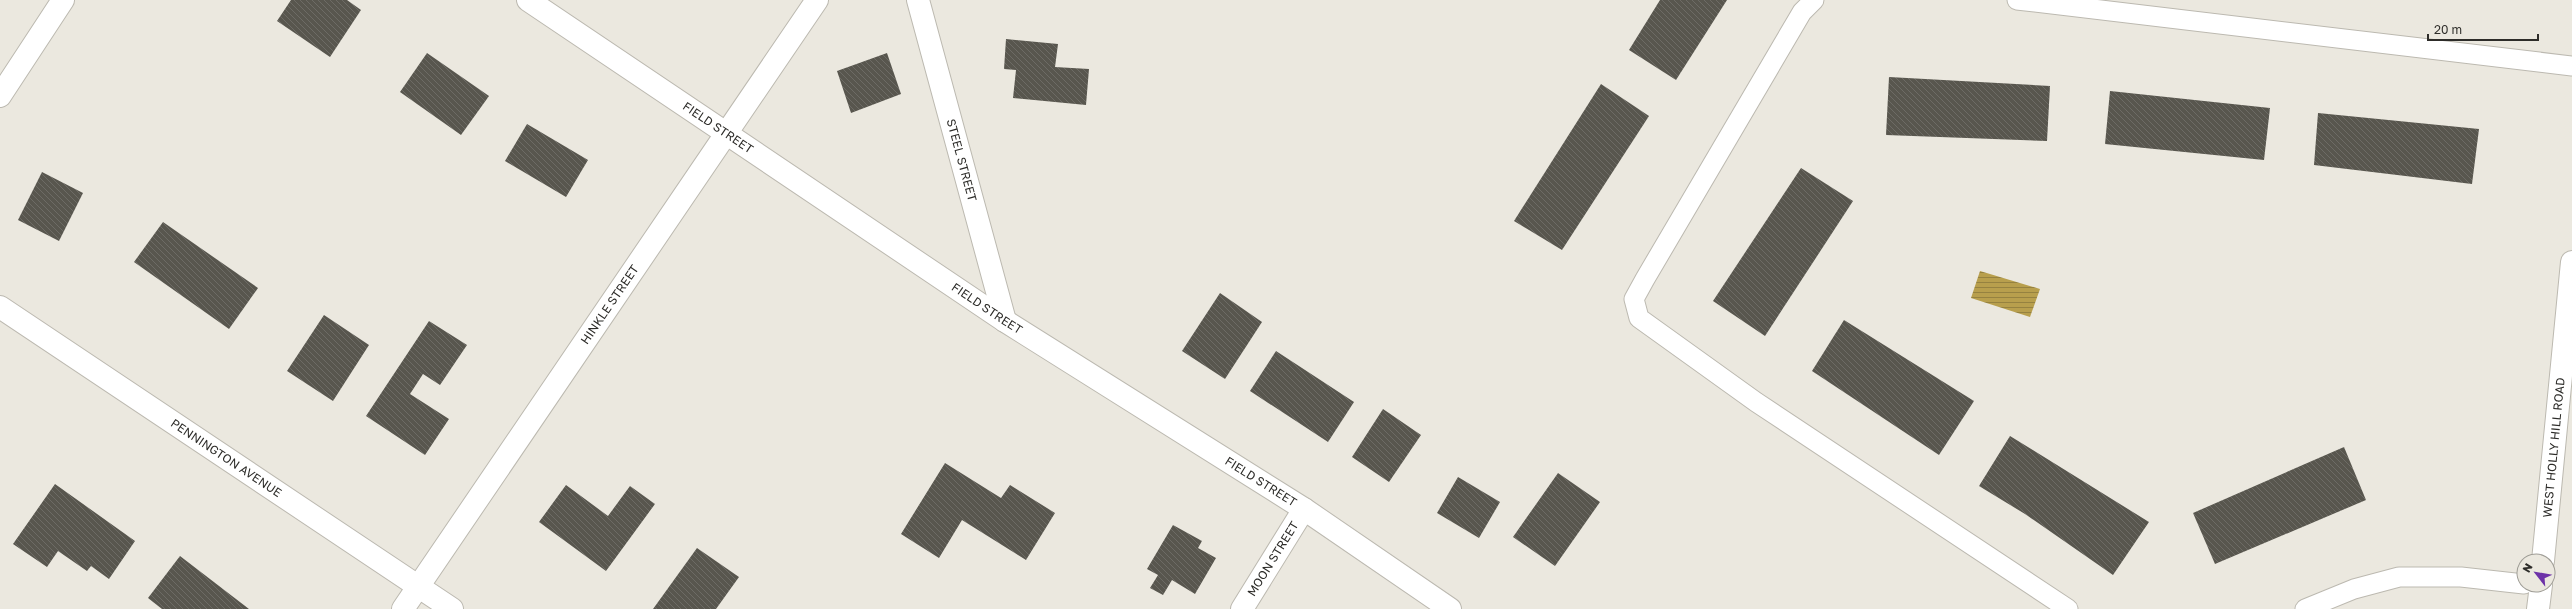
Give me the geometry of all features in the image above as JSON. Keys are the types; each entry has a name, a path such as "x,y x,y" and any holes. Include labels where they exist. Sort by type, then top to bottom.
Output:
{"street":[{"path":"0,96 63,0"},
{"name":"FIELD STREET","path":"528,0 728,133 1005,321 1304,509 1450,609"},
{"name":"HINKLE STREET","path":"403,609 817,0"},
{"name":"STEEL STREET","path":"918,0 1005,321"},
{"name":"WEST HOLLY HILL ROAD","path":"2544,553 2572,262"},
{"name":"PENNINGTON AVENUE","path":"0,306 452,609"},
{"name":"MOON STREET","path":"1242,609 1304,509"},
{"path":"2536,593 2538,609"}],"lane":[{"path":"1814,0 1802,12 1645,279 1634,299 1639,318 1756,402 2068,609"},
{"path":"2017,0 2572,66"},
{"path":"2305,609 2354,589 2399,577 2461,576 2516,583"}],"shaded area":[{"path":"1980,271 2040,289 2030,317 1971,298"}],"building":[{"path":"291,0 347,0 361,10 330,57 277,21"},
{"path":"1660,0 1727,0 1676,80 1629,50"},
{"path":"1006,39 1058,44 1055,67 1089,69 1086,105 1013,98 1016,70 1004,69"},
{"path":"427,53 489,96 461,135 400,92"},
{"path":"887,53 901,94 851,113 837,71"},
{"path":"1889,77 2050,86 2047,141 1886,135"},
{"path":"1601,84 1649,116 1562,250 1514,221"},
{"path":"2110,91 2270,108 2264,160 2105,144"},
{"path":"2318,113 2479,129 2472,184 2314,165"},
{"path":"527,124 588,160 566,197 505,161"},
{"path":"1801,168 1853,201 1765,336 1713,301"},
{"path":"42,172 83,193 59,241 18,220"},
{"path":"163,222 258,288 229,329 134,262"},
{"path":"1220,293 1262,322 1225,379 1182,351"},
{"path":"324,315 369,345 333,401 287,371"},
{"path":"1844,320 1974,401 1939,455 1812,371"},
{"path":"429,321 467,345 440,385 423,374 410,394 449,419 425,455 366,416"},
{"path":"1276,351 1354,402 1328,442 1250,391"},
{"path":"1383,409 1421,435 1389,482 1352,457"},
{"path":"2010,436 2149,522 2113,575 2025,514 1979,486"},
{"path":"2344,447 2366,500 2215,564 2193,513"},
{"path":"945,463 1001,498 1010,485 1055,513 1026,560 962,520 939,558 901,534"},
{"path":"1558,473 1600,502 1555,566 1513,537"},
{"path":"1458,477 1500,502 1479,538 1437,513"},
{"path":"55,484 135,541 109,579 91,566 87,571 58,551 47,567 13,544"},
{"path":"566,485 608,516 630,486 655,504 606,571 539,522"},
{"path":"1173,525 1202,541 1198,548 1216,558 1195,594 1172,580 1163,595 1150,588 1158,575 1147,569"},
{"path":"697,548 739,577 716,609 653,609"},
{"path":"180,556 249,609 162,609 148,598"}]}
